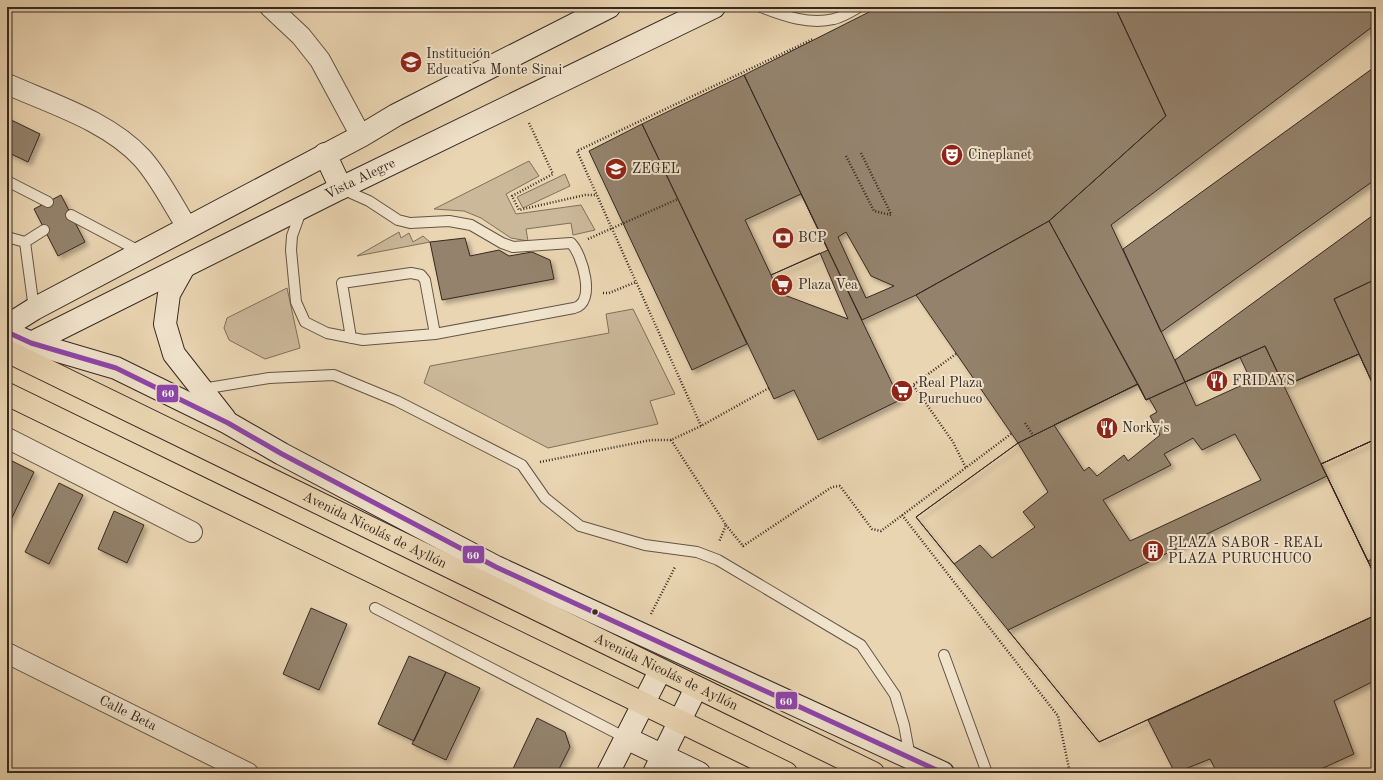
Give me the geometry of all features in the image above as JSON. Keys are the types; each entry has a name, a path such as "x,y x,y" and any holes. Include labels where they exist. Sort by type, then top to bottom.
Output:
{"main road":[{"name":"Avenida Nicolás de Ayllón","path":"7,351 660,671 873,773"},
{"path":"7,394 786,773"}],"street":[{"path":"270,7 301,36 320,60 361,136"},
{"path":"7,326 34,308 361,136 396,115 609,7"},
{"name":"Vista Alegre","path":"7,342 31,343 341,188 714,7"},
{"path":"7,84 82,117 112,134 131,148 150,167 187,227"},
{"path":"325,154 341,188"},
{"path":"184,267 169,294 165,324 174,354 228,423"},
{"path":"7,332 31,343 116,368 228,423 282,454 496,567 943,773"},
{"path":"7,438 192,532"},
{"name":"Calle Beta","path":"7,653 248,773"},
{"path":"608,773 642,703 660,671"},
{"path":"659,764 696,688"},
{"path":"626,738 659,764 699,773"}],"lane":[{"path":"761,7 782,15 808,20 834,19 860,7"},
{"path":"7,181 48,202"},
{"path":"302,208 292,236 290,250 296,302 300,315 305,322 326,334 363,340 435,334 578,307 583,303 586,294 586,282 573,245 568,242 513,247 502,244 471,225 450,221 410,223 398,220 369,201 341,188"},
{"path":"71,215 141,252"},
{"path":"7,237 25,242 44,230"},
{"path":"25,242 34,308"},
{"path":"351,338 342,283 411,273 421,274 425,280 435,334"},
{"path":"202,389 269,378 334,375 397,401 522,466 545,498 580,526 645,545 697,552 718,560 861,645 895,694 904,725 910,757"},
{"path":"375,608 626,738"},
{"path":"944,655 987,773"}],"path":[{"path":"701,426 577,151 823,34 834,19"},
{"path":"527,118 552,174 512,196 519,210 584,195 597,195"},
{"path":"846,156 874,211 891,215 860,153"},
{"path":"573,245 678,199"},
{"path":"586,294 609,293 636,282"},
{"path":"956,354 913,385 954,442 966,468"},
{"path":"522,466 651,440 671,440 701,426 768,388"},
{"path":"1025,423 1033,435"},
{"path":"671,440 726,525 743,546 832,487 840,486 872,529 881,531 1011,434"},
{"path":"902,515 1058,716 1070,773"},
{"path":"718,560 719,542 726,525"},
{"path":"642,634 684,550"}],"shaded area":[{"path":"529,161 539,176 506,194 516,214 581,205 595,230 573,235 571,223 526,229 528,241 511,238 481,218 464,211 434,209"},
{"path":"565,174 570,186 523,208 517,197"},
{"path":"399,232 401,238 409,233 413,242 423,236 430,242 357,256"},
{"path":"287,288 300,348 265,359 229,340 224,328 227,318"},
{"path":"633,309 675,394 650,401 658,424 548,448 424,383 430,366 609,333 606,314"}],"building":[{"name":"Cineplanet","path":"879,7 1115,7 1166,116 1049,221 916,295 862,320 744,75"},
{"path":"1115,7 1376,7 1376,24 1111,225 1185,382 1146,400 1049,221 1166,116"},
{"path":"1376,66 1376,179 1161,332 1123,249"},
{"name":"Plaza Vea","path":"744,75 900,400 818,440 794,390 774,399 642,124"},
{"path":"7,118 40,134 28,162 7,152"},
{"path":"642,124 747,344 692,370 589,151"},
{"path":"801,194 828,250 771,275 745,220"},
{"path":"61,195 85,242 58,256 34,209"},
{"path":"1376,213 1376,279 1334,299 1359,354 1284,386 1265,346 1185,382 1175,360"},
{"path":"1049,221 1138,384 1018,443 916,295"},
{"path":"846,232 871,276 894,286 866,298 838,237"},
{"path":"465,238 470,256 499,250 509,256 532,252 550,260 554,279 442,300 430,242"},
{"path":"820,253 848,319 779,293 771,275"},
{"path":"1376,279 1376,391 1334,299"},
{"name":"PLAZA SABOR - REAL PLAZA PURUCHUCO","path":"1265,346 1284,386 1359,354 1376,391 1376,439 1321,464 1376,578 1376,615 1099,742 916,517 1018,443 1138,384 1146,400","holes":["1235,434 1261,480 1130,541 1103,500 1171,465 1164,454 1193,438 1202,450"]},
{"path":"1359,354 1376,391 1376,439 1321,464 1284,386"},
{"path":"1240,357 1251,381 1196,406 1185,382"},
{"path":"1138,384 1146,400 1149,398 1157,412 1150,416 1160,435 1128,461 1124,455 1097,476 1089,467 1084,471 1054,425"},
{"path":"1376,439 1376,578 1321,464"},
{"path":"1376,439 1376,557 1368,561 1321,464"},
{"path":"1018,443 1048,492 1023,512 1035,527 992,558 980,545 954,564 916,517"},
{"path":"10,460 34,472 7,528 7,466"},
{"path":"1327,476 1376,578 1376,615 1099,742 1008,630"},
{"path":"59,483 83,495 49,564 25,552"},
{"path":"114,511 144,525 127,563 98,549"},
{"path":"311,608 347,624 319,690 283,674"},
{"path":"1376,615 1376,680 1334,701 1354,754 1312,773 1217,773 1210,759 1175,773 1148,720"},
{"path":"409,656 446,672 414,741 378,724"},
{"path":"446,672 480,688 446,760 412,744"},
{"path":"537,718 565,732 570,747 557,773 511,773"}],"transit line":[{"name":"60","path":"7,332 31,343 116,368 228,423 282,454 496,567 943,773"}],"place":[{"name":"Institución Educativa Monte Sinai","path":"411,62"},
{"name":"Cineplanet","path":"952,155"},
{"name":"ZEGEL","path":"616,169"},
{"name":"BCP","path":"783,238"},
{"name":"Plaza Vea","path":"782,285"},
{"name":"FRIDAYS","path":"1217,381"},
{"name":"Real Plaza Puruchuco","path":"902,391"},
{"name":"Norky's","path":"1107,428"},
{"name":"PLAZA SABOR - REAL PLAZA PURUCHUCO","path":"1153,551"}]}
